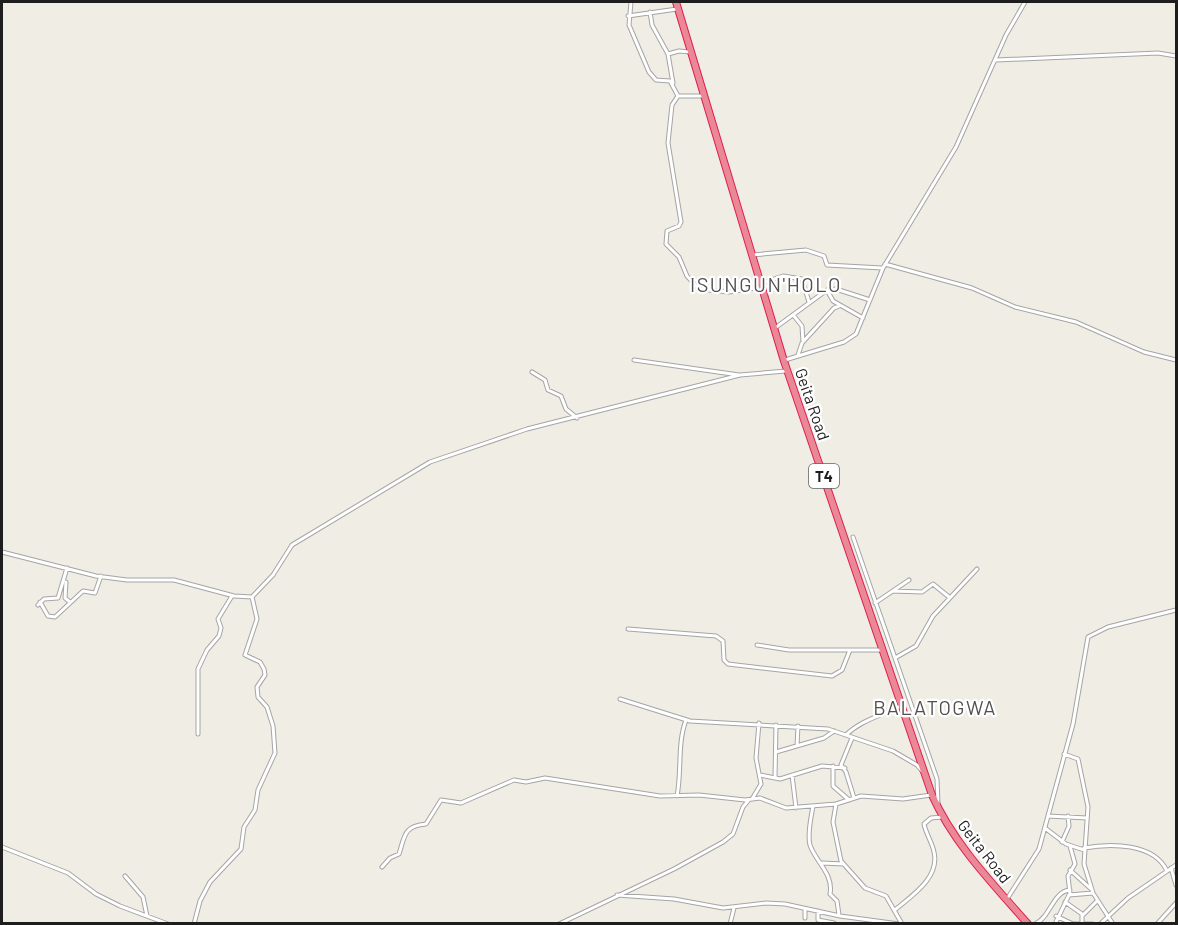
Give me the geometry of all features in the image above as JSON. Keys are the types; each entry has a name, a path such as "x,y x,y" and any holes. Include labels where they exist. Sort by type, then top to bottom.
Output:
{"highway":[{"name":"Geita Road","path":"676,2 784,361 932,795 944,818 985,875 1028,924"}],"street":[{"path":"631,2 628,16 652,77 656,80 669,80 674,86"},
{"path":"784,361 848,340 856,334 884,266 956,147 1011,24 1025,2"},
{"path":"628,16 668,8 679,10"},
{"path":"650,12 652,25 668,54 678,96"},
{"path":"668,54 684,50 692,53"},
{"path":"996,60 1158,53 1176,56"},
{"path":"678,96 705,96"},
{"path":"678,96 672,105 668,143 681,222 679,226 669,229 666,233 667,247 682,261 694,286 702,290 729,292 761,286 783,276 803,280 809,302"},
{"path":"752,255 806,250 824,256 828,265 884,266 972,288 1015,307 1076,322 1144,352 1176,360"},
{"path":"774,328 794,316 827,290 837,290 870,300"},
{"path":"827,290 829,296 839,306 863,318"},
{"path":"798,355 803,342 834,308 839,306"},
{"path":"794,316 802,326 803,342"},
{"path":"634,360 740,375"},
{"path":"2,552 100,576 127,580 174,580 232,596 252,597 273,575 292,545 430,462 494,439 740,375 788,371"},
{"path":"532,372 545,380 548,390 561,396 566,409 577,418"},
{"path":"853,537 937,779 938,808"},
{"path":"62,566 66,576 58,598 44,599 39,604 46,614 52,617 83,591 95,593 100,576"},
{"path":"67,568 65,598 71,603"},
{"path":"895,658 916,646 933,616 978,569"},
{"path":"875,603 909,580"},
{"path":"893,591 922,592 933,584 950,597"},
{"path":"198,734 198,669 207,650 219,636 221,628 218,619 232,596"},
{"path":"194,924 200,901 210,882 241,849 244,827 255,810 258,790 275,753 273,726 267,707 258,697 257,687 265,675 264,669 260,662 245,655 257,620 252,597"},
{"path":"1007,899 1033,862 1045,828 1073,724 1088,637 1108,627 1176,610"},
{"path":"628,629 716,636 723,641 724,660 728,664 826,676 839,674 850,650"},
{"path":"758,645 789,650 883,651"},
{"path":"620,699 686,720 759,723 834,731 907,758 925,775"},
{"path":"846,735 861,722 902,707"},
{"path":"677,796 681,771 680,740 686,720"},
{"path":"559,924 680,866 728,838 735,828 743,807 761,784 756,758 759,723"},
{"path":"776,725 776,778"},
{"path":"797,746 798,726"},
{"path":"776,752 824,738 834,731"},
{"path":"852,738 840,765 845,768 854,798"},
{"path":"1064,754 1078,759 1088,807 1084,864 1097,901 1109,914 1113,924"},
{"path":"760,775 776,778 822,766 845,768"},
{"path":"833,766 832,786 849,800"},
{"path":"792,775 796,808"},
{"path":"382,867 390,858 399,854 407,831 415,825 426,824 441,800 464,802 514,780 526,782 552,778 660,796 707,795 764,799 781,807 796,808 836,804 870,796 903,799 932,795"},
{"path":"617,896 674,898 723,908 766,903 901,924 896,909 886,896 866,888 844,864 834,827 836,804"},
{"path":"813,806 810,843 822,863 831,886 830,895 837,903 840,916"},
{"path":"1048,816 1087,818"},
{"path":"1062,842 1069,826 1068,816"},
{"path":"896,909 915,893 933,870 934,853 924,824 931,818 944,818"},
{"path":"1045,828 1070,846 1084,849 1118,845 1153,853 1169,869 1176,885"},
{"path":"1055,924 1056,916 1070,892 1067,878 1075,864 1070,846"},
{"path":"2,847 68,873 96,894 168,924"},
{"path":"822,863 844,864"},
{"path":"1100,924 1109,914 1176,865"},
{"path":"1070,870 1093,892"},
{"path":"125,876 144,900 147,916"},
{"path":"1038,923 1063,892 1093,892"},
{"path":"1082,923 1083,915 1097,901"},
{"path":"1065,902 1083,915"},
{"path":"1157,924 1176,903"},
{"path":"730,924 734,908"},
{"path":"805,909 805,918"},
{"path":"818,911 818,920 834,923 840,916"},
{"path":"1056,916 1075,924 1093,924"}],"district":[{"name":"ISUNGUN'HOLO","path":"766,284"},
{"name":"BALATOGWA","path":"935,707"}]}
